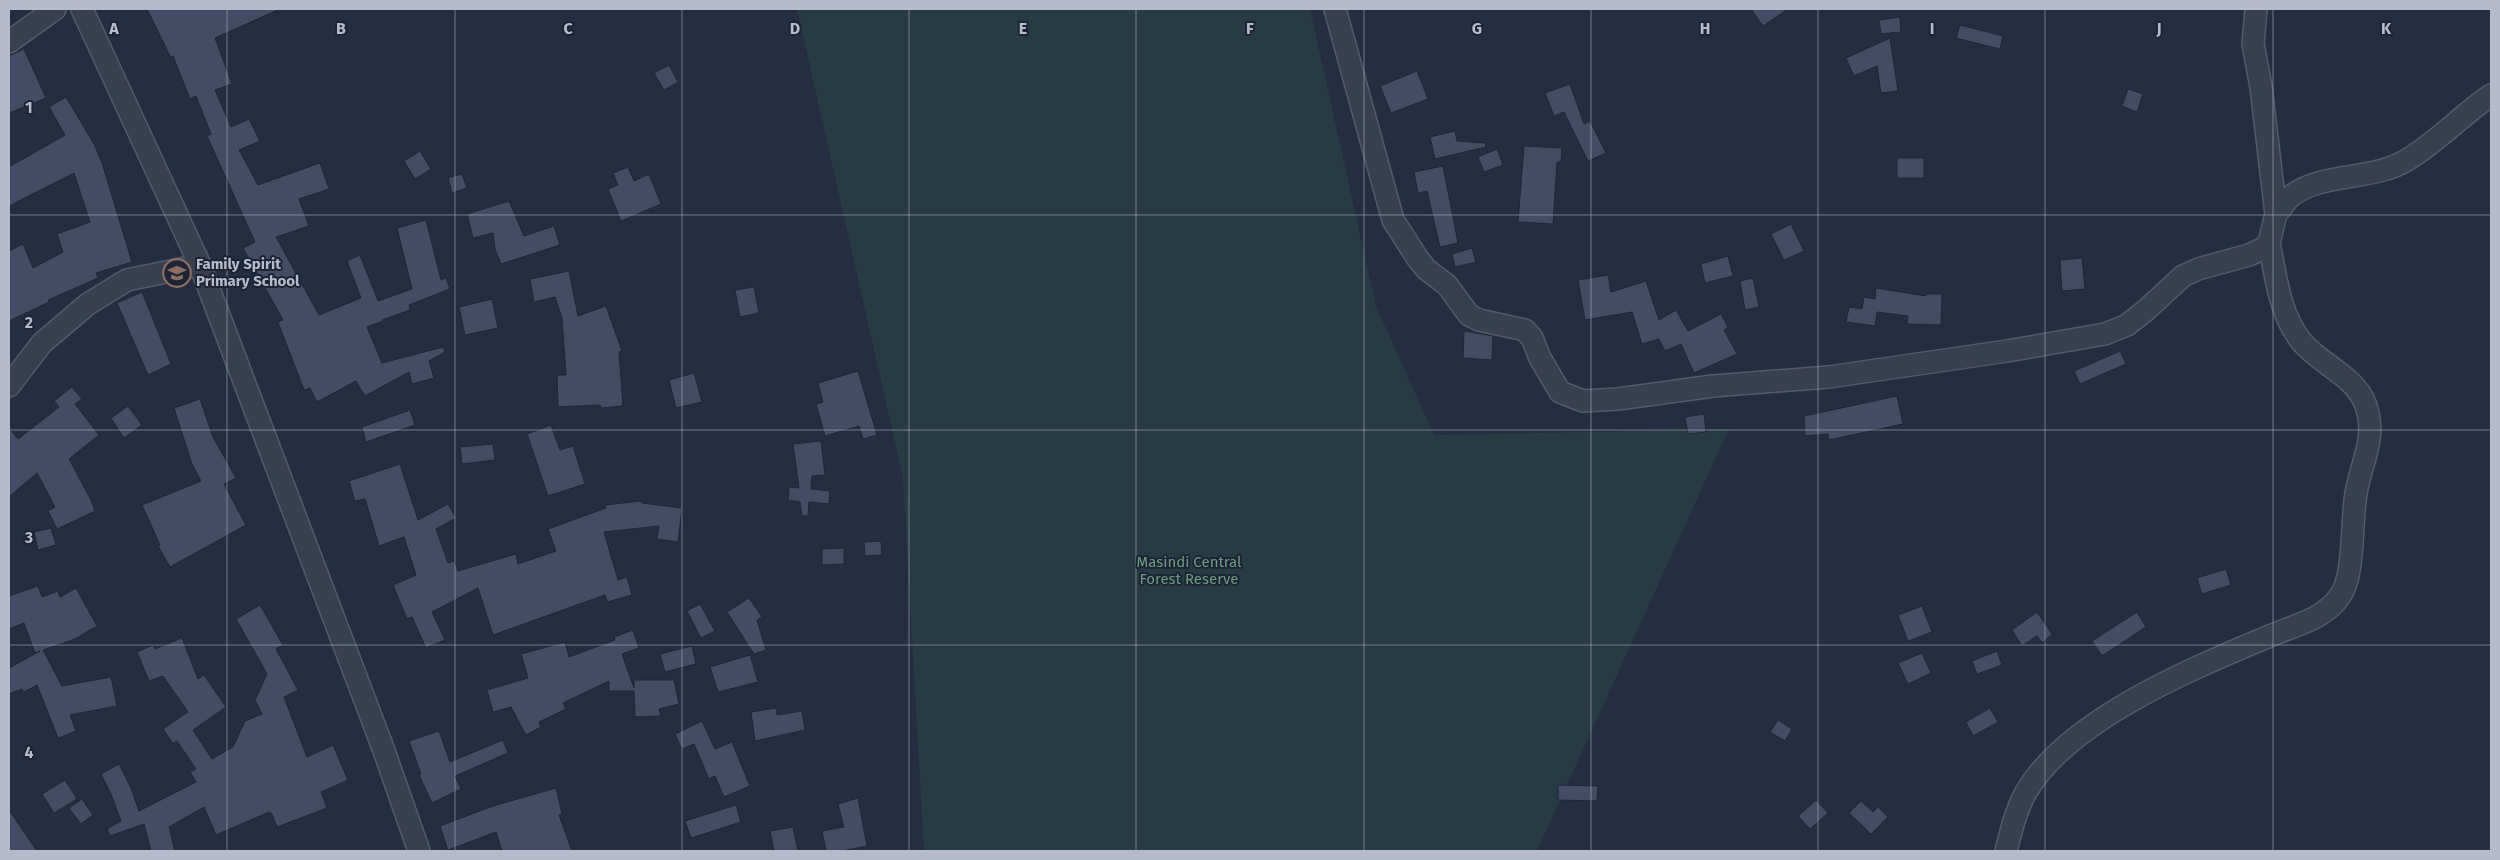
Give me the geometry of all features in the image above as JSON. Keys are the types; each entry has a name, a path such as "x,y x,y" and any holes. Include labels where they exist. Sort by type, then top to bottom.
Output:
{"street":[{"path":"9,42 55,9"},
{"path":"82,9 200,265 383,748 419,851"},
{"path":"1335,9 1393,220 1406,243 1426,268 1447,285 1469,315 1479,320 1525,330 1532,338 1540,358 1560,392 1582,402 1713,386 1828,377 2007,351 2105,334 2127,324 2145,311 2182,276 2198,269 2249,255 2262,249 2269,243"},
{"path":"2006,851 2012,825 2026,792 2044,769 2079,736 2126,704 2170,679 2322,615 2342,595 2348,580 2356,492 2368,451 2368,413 2364,399 2350,382 2312,352 2302,342 2286,319 2269,243 2276,214 2261,88 2253,44 2256,9"},
{"path":"2276,214 2290,197 2306,189 2333,181 2382,171 2406,161 2491,95"},
{"path":"9,386 42,343 88,304 127,280 200,265"}],"green space":[{"name":"Masindi Central Forest Reserve","path":"797,9 1310,9 1376,306 1434,435 1729,429 1537,851 924,851 903,478"}],"building":[{"path":"147,9 280,9 215,38 232,84 215,90 231,127 249,119 260,141 239,150 258,185 320,163 329,189 299,199 309,226 276,237 319,315 361,298 347,261 360,255 378,301 412,289 397,228 426,220 441,280 446,278 450,289 409,305 410,310 367,327 382,363 443,347 445,352 429,361 434,378 412,384 409,372 365,396 356,381 317,402 310,388 304,390 278,322 283,320 243,248 255,242 207,136 211,134 196,96 190,99 173,56 171,58"},
{"path":"1751,9 1788,9 1763,26"},
{"path":"1900,17 1901,32 1881,34 1879,20"},
{"path":"1960,25 2003,36 2000,49 1956,38"},
{"path":"1890,38 1898,91 1881,93 1877,66 1854,76 1846,58"},
{"path":"24,49 46,98 9,113 9,56"},
{"path":"669,65 678,82 664,90 654,73"},
{"path":"1417,71 1428,99 1391,113 1380,86"},
{"path":"1570,84 1584,124 1590,121 1606,153 1588,161 1564,112 1554,116 1545,93"},
{"path":"2128,89 2143,94 2137,112 2122,106"},
{"path":"66,97 94,144 102,163 132,262 96,273 98,278 48,300 49,302 9,321 9,251 23,244 33,268 63,252 57,234 90,222 74,173 9,206 9,167 65,135 49,107"},
{"path":"1455,131 1457,141 1485,143 1486,147 1435,159 1430,137"},
{"path":"1524,146 1562,148 1561,162 1557,162 1553,224 1518,222"},
{"path":"1497,149 1503,165 1484,172 1478,157"},
{"path":"420,151 431,169 415,179 404,161"},
{"path":"1897,158 1924,158 1924,178 1897,178"},
{"path":"1443,166 1458,243 1440,247 1427,191 1418,193 1414,172"},
{"path":"628,167 634,181 649,174 661,204 621,221 608,189 618,185 613,173"},
{"path":"462,174 467,188 452,193 448,178"},
{"path":"509,201 524,236 554,226 560,245 501,264 495,249 493,233 473,238 467,214"},
{"path":"1791,224 1804,251 1784,260 1771,234"},
{"path":"1472,248 1476,262 1455,267 1452,254"},
{"path":"1728,256 1733,276 1705,283 1701,264"},
{"path":"2082,258 2085,289 2062,291 2060,260"},
{"path":"569,271 578,316 606,306 622,351 619,352 623,406 601,408 600,405 558,407 557,375 566,375 562,318 555,297 534,302 530,279"},
{"path":"1608,275 1611,292 1646,281 1659,320 1676,310 1688,331 1721,314 1728,327 1724,330 1737,354 1694,373 1681,344 1665,351 1659,339 1642,344 1632,312 1585,320 1578,280"},
{"path":"1753,278 1759,307 1745,310 1740,281"},
{"path":"754,287 759,313 740,317 735,290"},
{"path":"1876,288 1926,296 1926,294 1942,294 1941,325 1907,324 1908,316 1877,312 1875,326 1846,322 1849,307 1862,309 1864,297 1875,299"},
{"path":"142,292 171,364 148,375 117,303"},
{"path":"492,299 498,328 465,335 459,307"},
{"path":"1464,331 1493,336 1492,360 1463,358"},
{"path":"2120,351 2126,364 2080,384 2074,371"},
{"path":"858,371 877,435 863,439 859,426 825,436 816,404 823,402 818,383"},
{"path":"694,373 702,402 676,408 669,380"},
{"path":"72,387 82,399 75,404 99,435 69,459 95,511 57,529 48,511 55,507 37,473 9,497 9,428 18,439 59,407 54,401"},
{"path":"1897,396 1903,424 1829,440 1828,434 1805,436 1804,416"},
{"path":"200,399 213,437 236,478 224,484 246,525 170,567 158,546 160,545 142,505 201,481 192,464 174,408"},
{"path":"128,406 142,425 124,438 111,418"},
{"path":"410,410 415,425 366,442 362,427"},
{"path":"1704,414 1706,432 1688,434 1685,417"},
{"path":"551,425 560,450 573,446 585,484 548,496 527,434"},
{"path":"821,441 825,475 812,476 811,489 830,491 829,504 809,502 808,516 802,516 800,502 788,500 789,487 799,488 793,444"},
{"path":"493,444 495,460 462,464 460,447"},
{"path":"400,464 418,520 448,504 456,518 436,529 448,563 454,561 458,571 516,554 518,564 556,551 548,529 606,508 605,505 641,501 642,503 682,508 678,542 657,539 659,526 604,532 618,580 627,577 632,595 607,602 605,595 493,635 478,588 432,612 445,640 426,648 412,617 407,619 393,585 416,575 404,537 379,546 365,499 355,501 349,481"},
{"path":"51,528 56,545 38,550 34,532"},
{"path":"881,541 882,555 865,556 864,542"},
{"path":"844,548 844,564 822,565 822,549"},
{"path":"2226,569 2231,585 2202,594 2197,578"},
{"path":"38,586 42,597 58,591 60,597 76,588 97,626 75,639 43,650 62,686 111,677 117,706 70,715 76,731 58,738 37,685 24,692 22,689 9,694 9,668 40,651 35,653 24,623 9,629 9,596"},
{"path":"749,598 762,617 757,620 766,650 754,654 727,612"},
{"path":"700,604 715,631 701,638 687,611"},
{"path":"260,605 283,645 276,649 298,690 284,697 307,757 333,745 348,780 321,792 327,808 277,827 272,814 269,812 216,835 204,807 169,827 175,851 151,851 144,824 110,836 107,829 121,821 101,774 119,764 131,788 139,811 196,782 190,772 196,769 177,741 173,744 163,729 188,712 163,676 149,681 137,652 153,645 155,649 182,638 198,679 204,675 226,707 193,730 212,759 233,747 245,721 262,714 255,700 267,674 236,619"},
{"path":"1922,606 1932,632 1908,641 1898,615"},
{"path":"2037,612 2052,634 2042,643 2037,636 2022,646 2012,630"},
{"path":"2137,612 2146,627 2102,656 2092,641"},
{"path":"633,630 639,648 622,654 634,688 634,680 674,680 679,704 659,709 661,716 635,717 634,691 609,691 609,681 563,703 566,709 539,722 541,727 526,735 511,707 493,712 487,690 528,678 521,654 565,642 569,657 615,640 614,637"},
{"path":"692,646 696,664 665,672 660,654"},
{"path":"1997,651 2002,665 1977,674 1972,661"},
{"path":"1922,653 1931,673 1908,684 1898,663"},
{"path":"750,655 758,682 718,692 710,667"},
{"path":"776,708 777,715 802,711 805,730 755,741 751,712"},
{"path":"1990,708 1998,722 1973,736 1966,722"},
{"path":"1778,720 1792,729 1785,741 1770,732"},
{"path":"702,721 715,749 732,742 750,786 724,797 715,776 709,779 694,744 682,749 675,734"},
{"path":"439,731 450,762 503,740 508,753 455,776 461,789 432,803 419,775 421,774 409,741"},
{"path":"65,780 77,799 54,813 42,794"},
{"path":"1558,785 1598,786 1597,801 1558,800"},
{"path":"556,788 562,814 559,815 572,851 502,851 496,832 448,850 440,826 493,806"},
{"path":"858,798 867,846 841,851 826,851 822,831 844,827 838,804"},
{"path":"82,799 93,815 81,824 69,808"},
{"path":"1816,800 1828,813 1810,829 1798,816"},
{"path":"1861,801 1873,812 1878,807 1888,817 1871,834 1849,813"},
{"path":"736,805 741,822 691,838 685,821"},
{"path":"9,810 37,851 9,851"},
{"path":"793,827 798,851 774,851 770,831"}],"place":[{"name":"Family Spirit Primary School","path":"177,273"}]}
